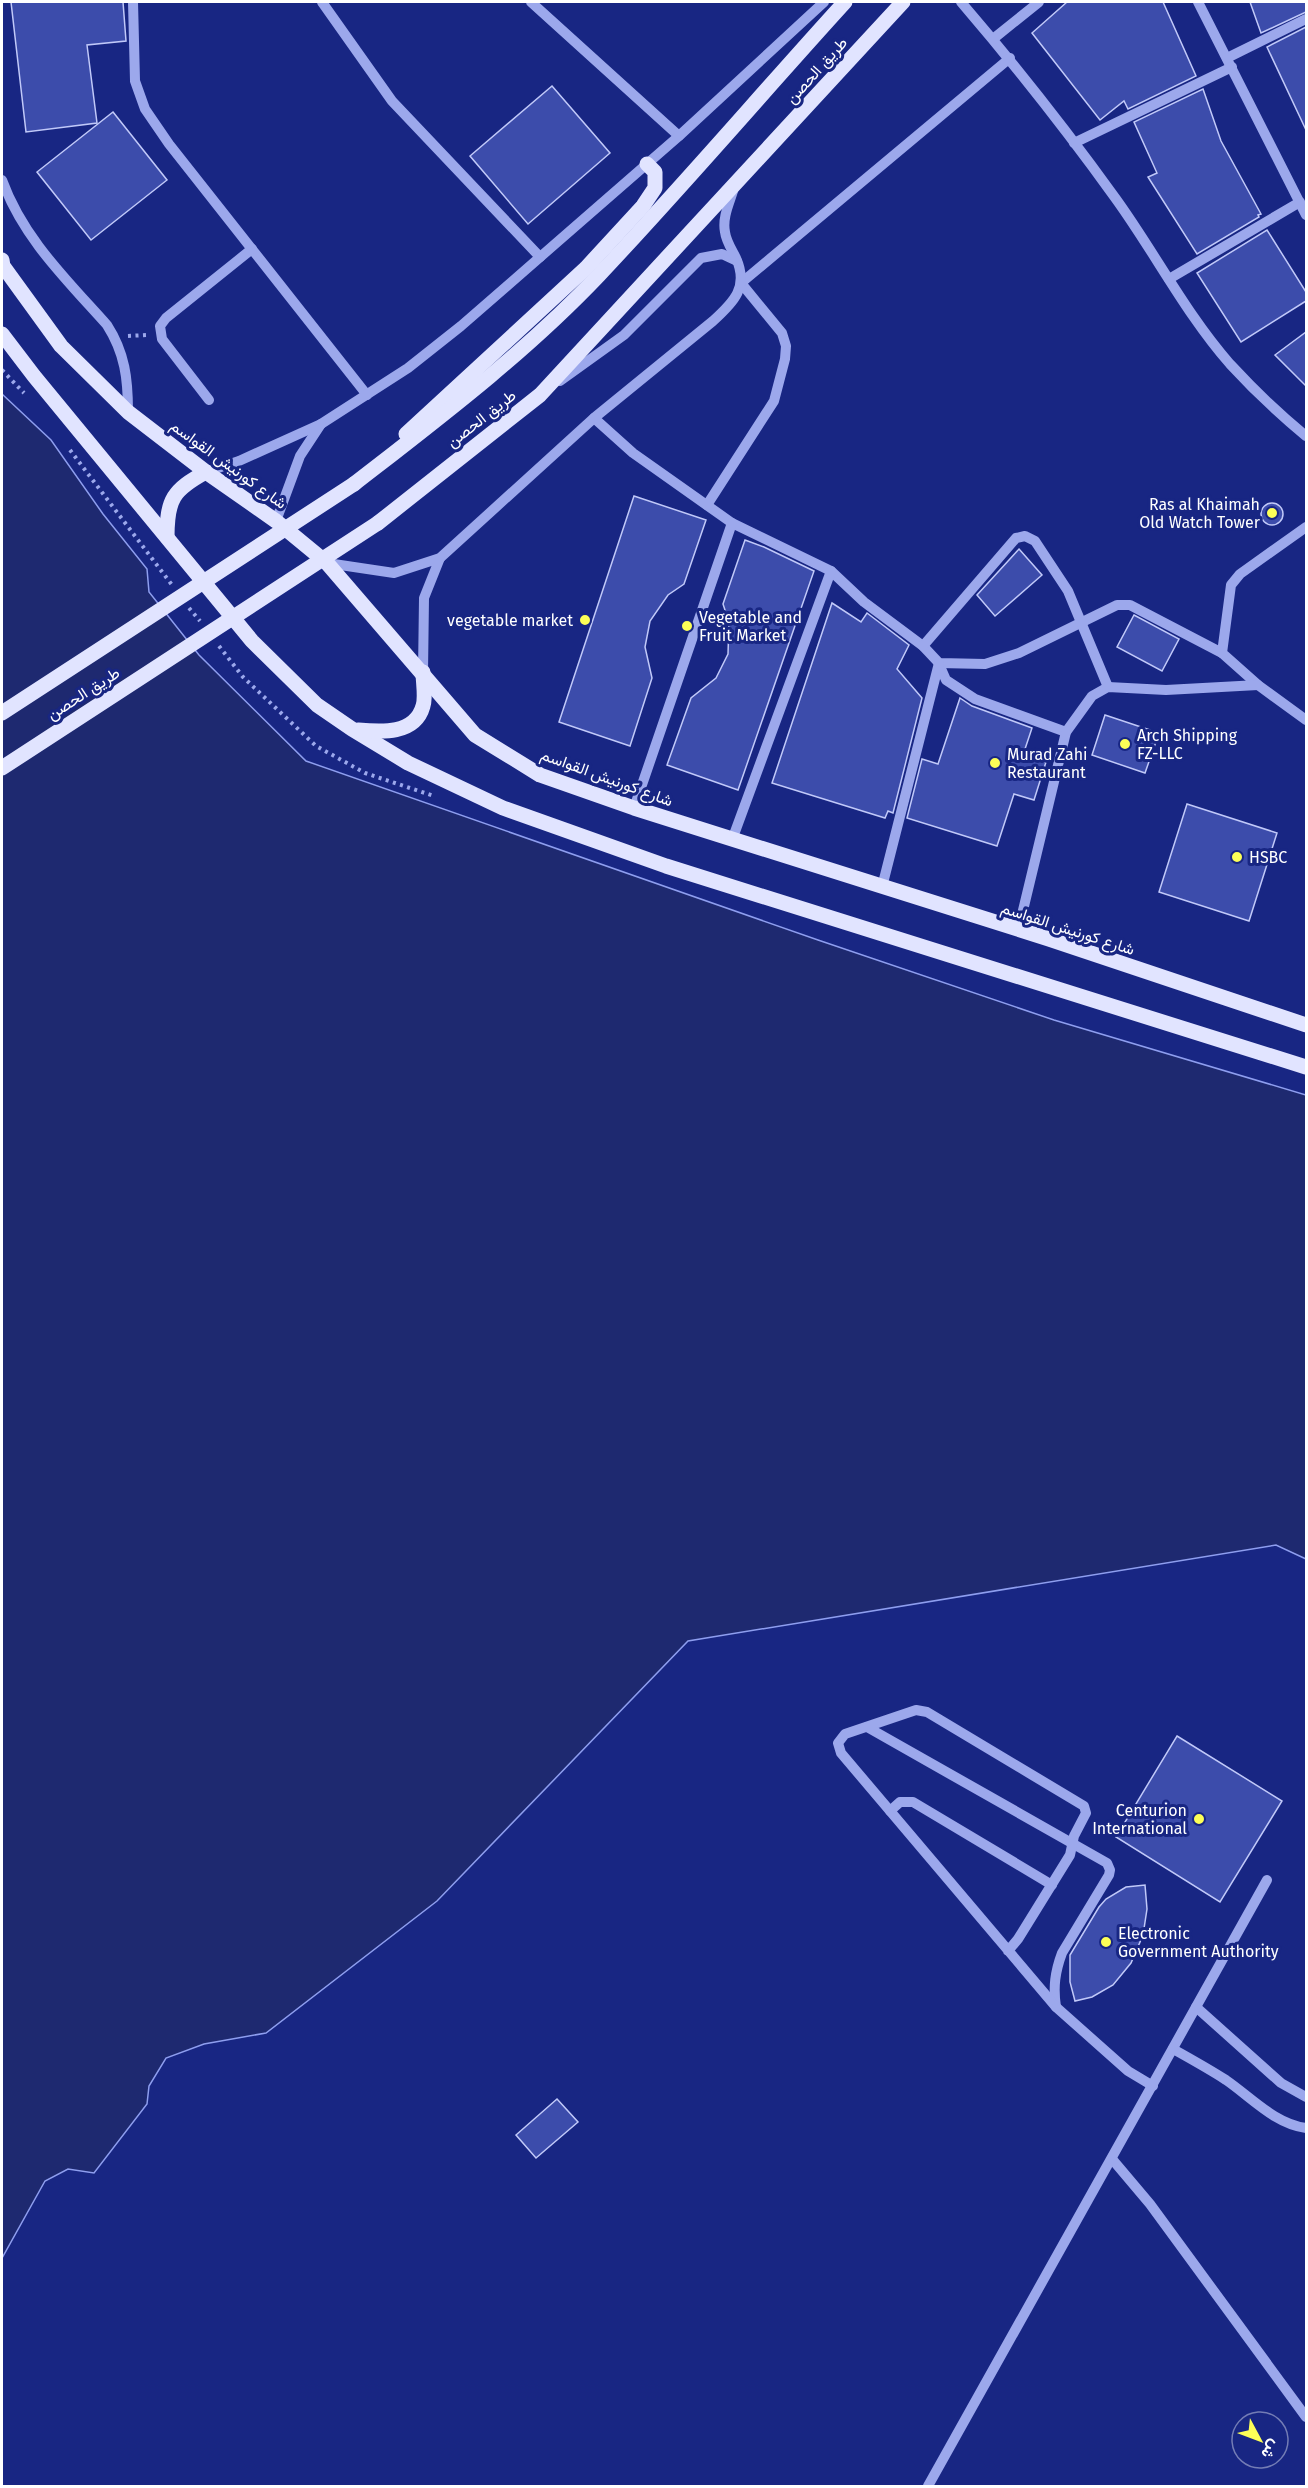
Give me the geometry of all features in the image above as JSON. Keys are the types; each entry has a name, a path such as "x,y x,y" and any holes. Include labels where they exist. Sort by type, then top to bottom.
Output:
{"main road":[{"name":"طريق الحصن","path":"2,713 354,484 453,408 523,347 598,276 845,2"},
{"name":"طريق الحصن","path":"2,768 378,523 540,395 903,2"},
{"path":"354,484 445,396 586,268 627,224 655,188 655,172 647,164"},
{"name":"شارع كورنيش القواسم","path":"2,260 3,266 61,346 128,412 206,472 276,520 327,563 475,735 540,775 732,840 1306,1025"},
{"path":"2,334 252,641 317,705 408,763 514,812 666,866 1306,1067"},
{"path":"167,537 167,512 176,494 192,480 206,472"},
{"path":"352,729 383,732 404,728 416,718 424,705 423,672"}],"street":[{"path":"133,2 135,81 145,109 169,144 367,395"},
{"path":"322,2 392,101 540,257"},
{"path":"206,472 239,461 321,424 408,368 462,326 679,136 824,2"},
{"path":"961,2 1010,58 1074,143 1229,363 1273,408 1306,436"},
{"path":"993,39 1039,2"},
{"path":"1198,2 1306,215"},
{"path":"535,3 679,136"},
{"path":"1074,143 1306,19"},
{"path":"741,283 1010,58"},
{"path":"2,180 15,212 33,242 115,337 128,377 128,412"},
{"path":"327,563 394,573 440,558 594,418 728,307 739,292 742,276 724,234 724,219 735,185"},
{"path":"1169,279 1300,202"},
{"path":"209,400 160,335 160,326 166,318 252,249"},
{"path":"540,395 624,335 701,258 722,254 737,261"},
{"path":"707,506 774,401 785,359 786,346 782,333 741,283"},
{"path":"594,418 633,453 732,523 831,570 864,602 923,646 939,663 946,680 975,699 1066,732"},
{"path":"276,520 300,456 321,424"},
{"path":"634,808 732,523"},
{"path":"1222,653 1231,585 1240,574 1306,527"},
{"path":"923,646 1016,538 1025,536 1035,541 1068,591 1108,687"},
{"path":"423,672 424,598 440,558"},
{"path":"732,840 831,570"},
{"path":"939,663 985,664 1019,652 1117,605 1130,605 1222,653 1258,686 1306,720"},
{"path":"882,887 939,663"},
{"path":"1018,931 1066,732 1092,696 1108,687 1166,690 1258,686"},
{"path":"1008,1951 1018,1939 1070,1855 1073,1842 1086,1813 1084,1806 933,1714 916,1710 845,1734 838,1743 838,1749 1008,1951 1056,2007 1128,2071 1152,2086"},
{"path":"867,1727 1073,1842 1104,1860 1109,1866 1110,1873 1062,1953 1055,1973 1056,2007"},
{"path":"890,1811 900,1802 913,1802 1052,1885"},
{"path":"928,2487 1267,1880"},
{"path":"1196,2007 1281,2083 1306,2097"},
{"path":"1173,2049 1224,2079 1276,2118 1297,2127 1306,2128"},
{"path":"1112,2159 1150,2204 1306,2417"}],"path":[{"path":"115,337 160,335"}],"shaded area":[{"path":"2,394 51,440 103,514 147,569 149,592 199,655 306,761 1054,1020 1306,1095 1306,1559 1276,1545 688,1641 437,1901 266,2033 204,2044 166,2058 149,2086 147,2104 94,2173 68,2169 45,2181 2,2258"}],"building":[{"path":"11,2 123,2 126,41 87,45 97,123 26,132"},
{"path":"1067,2 1163,2 1196,76 1128,109 1124,101 1100,120 1032,33"},
{"path":"1250,2 1306,2 1306,12 1261,33"},
{"path":"1306,27 1306,130 1267,47"},
{"path":"552,86 610,153 528,224 470,156"},
{"path":"1203,89 1221,141 1261,214 1197,254 1148,177 1157,173 1134,122"},
{"path":"113,112 167,180 91,240 37,172"},
{"path":"1267,230 1306,292 1306,301 1241,342 1197,273"},
{"path":"1306,332 1306,386 1275,355"},
{"path":"634,496 706,520 684,584 668,595 650,621 645,647 652,678 630,746 559,722"},
{"name":"Ras al Khaimah Old Watch Tower","path":"1272,503 1282,510 1283,514 1276,524 1272,525 1262,518 1261,514 1268,504"},
{"path":"745,540 814,571 738,790 667,765 691,698 716,678 728,654 729,622 723,604"},
{"path":"1019,549 1042,575 995,616 977,595"},
{"path":"832,603 861,622 867,613 909,645 897,669 922,698 893,813 888,811 885,818 772,783"},
{"path":"1134,615 1179,639 1162,671 1117,647"},
{"path":"960,698 972,706 1032,728 1023,755 1046,762 1034,800 1014,794 997,846 907,818 922,759 938,764"},
{"name":"Arch Shipping FZ-LLC","path":"1105,715 1159,733 1145,773 1092,755"},
{"path":"1187,804 1277,833 1249,921 1159,892"},
{"name":"Centurion International","path":"1177,1736 1282,1801 1220,1902 1116,1837"},
{"name":"Electronic Government Authority","path":"1145,1885 1147,1909 1143,1935 1131,1963 1113,1985 1092,1997 1075,2001 1070,1982 1070,1955 1106,1899 1126,1887"},
{"path":"557,2099 578,2122 536,2158 516,2135"}],"place":[{"name":"Ras al Khaimah Old Watch Tower","path":"1272,513"},
{"name":"vegetable market","path":"585,620"},
{"name":"Vegetable and Fruit Market","path":"687,626"},
{"name":"Arch Shipping FZ-LLC","path":"1125,744"},
{"name":"Murad Zahi Restaurant","path":"995,763"},
{"name":"HSBC","path":"1237,857"},
{"name":"Centurion International","path":"1199,1819"},
{"name":"Electronic Government Authority","path":"1106,1942"}]}
